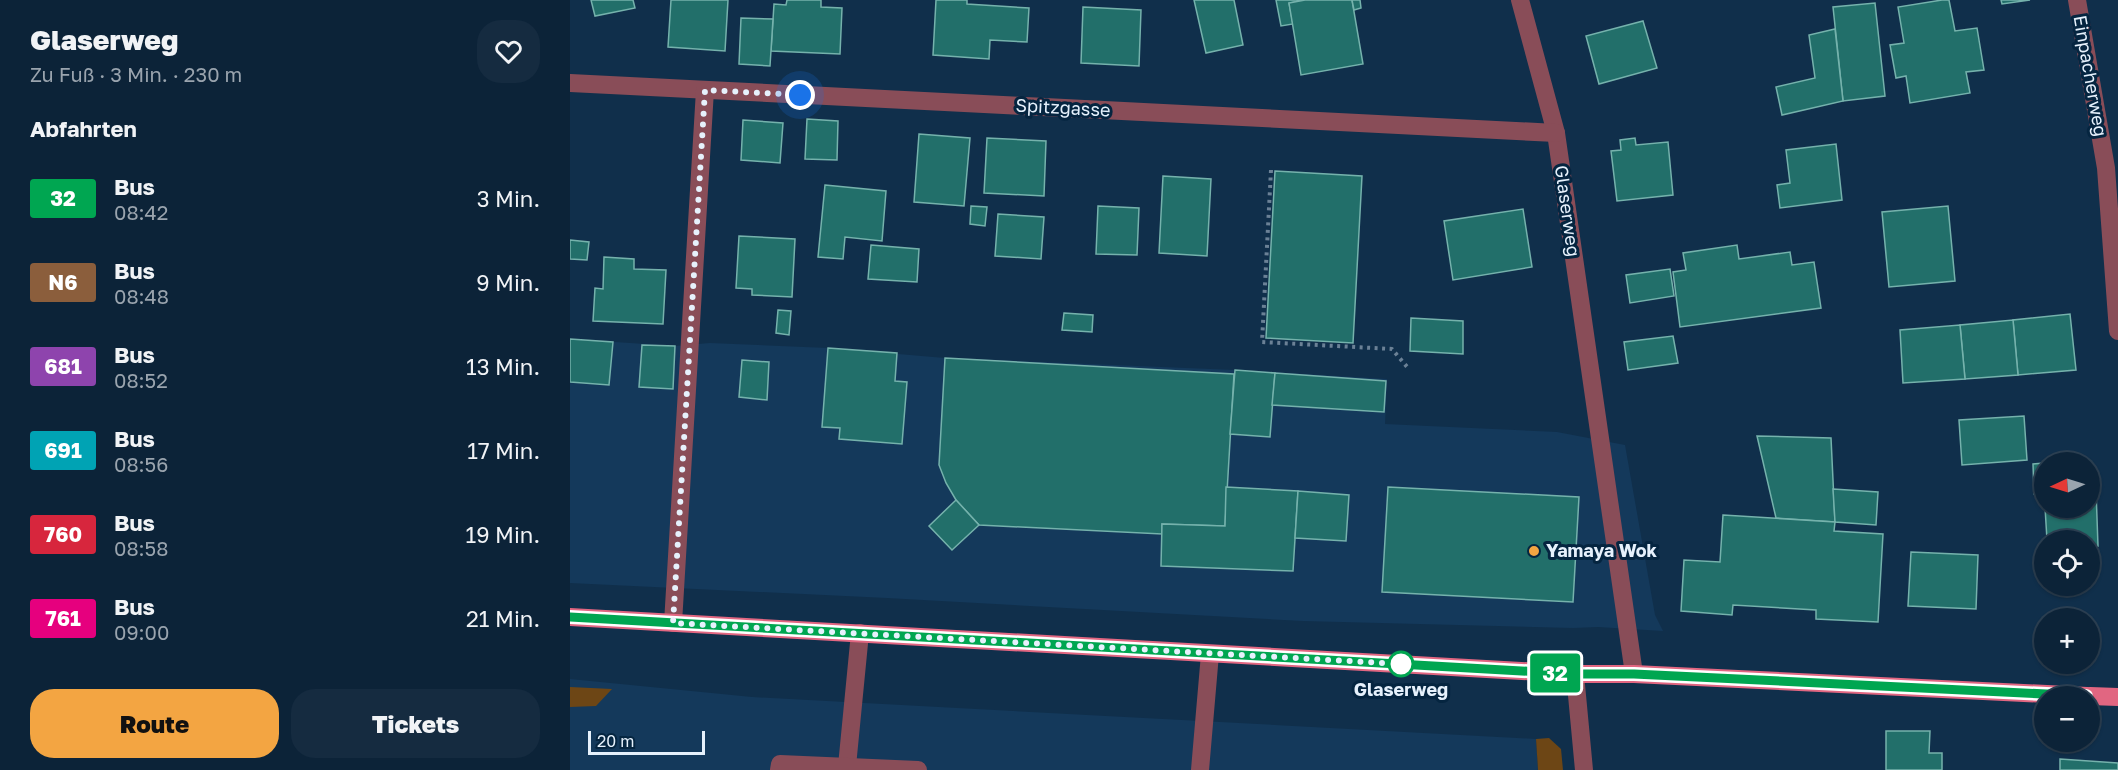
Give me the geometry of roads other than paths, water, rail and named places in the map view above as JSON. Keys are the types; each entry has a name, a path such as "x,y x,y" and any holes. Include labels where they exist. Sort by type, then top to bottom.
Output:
{"main road":[{"path":"570,617 1575,674 1634,674 2034,693"},
{"path":"2100,697 2118,698"}],"street":[{"name":"Glaserweg","path":"1520,0 1556,133 1634,674"},
{"name":"Einpacherweg","path":"2077,0 2106,168 2118,332"},
{"name":"Spitzgasse","path":"570,83 1556,133"},
{"path":"673,623 705,90"},
{"path":"848,766 860,633"},
{"path":"1200,770 1210,654"},
{"path":"1575,674 1584,770"},
{"path":"779,770 780,764 918,770"}],"place":[{"name":"Yamaya Wok","path":"1534,551"},
{"name":"Glaserweg","path":"1401,664"}]}
